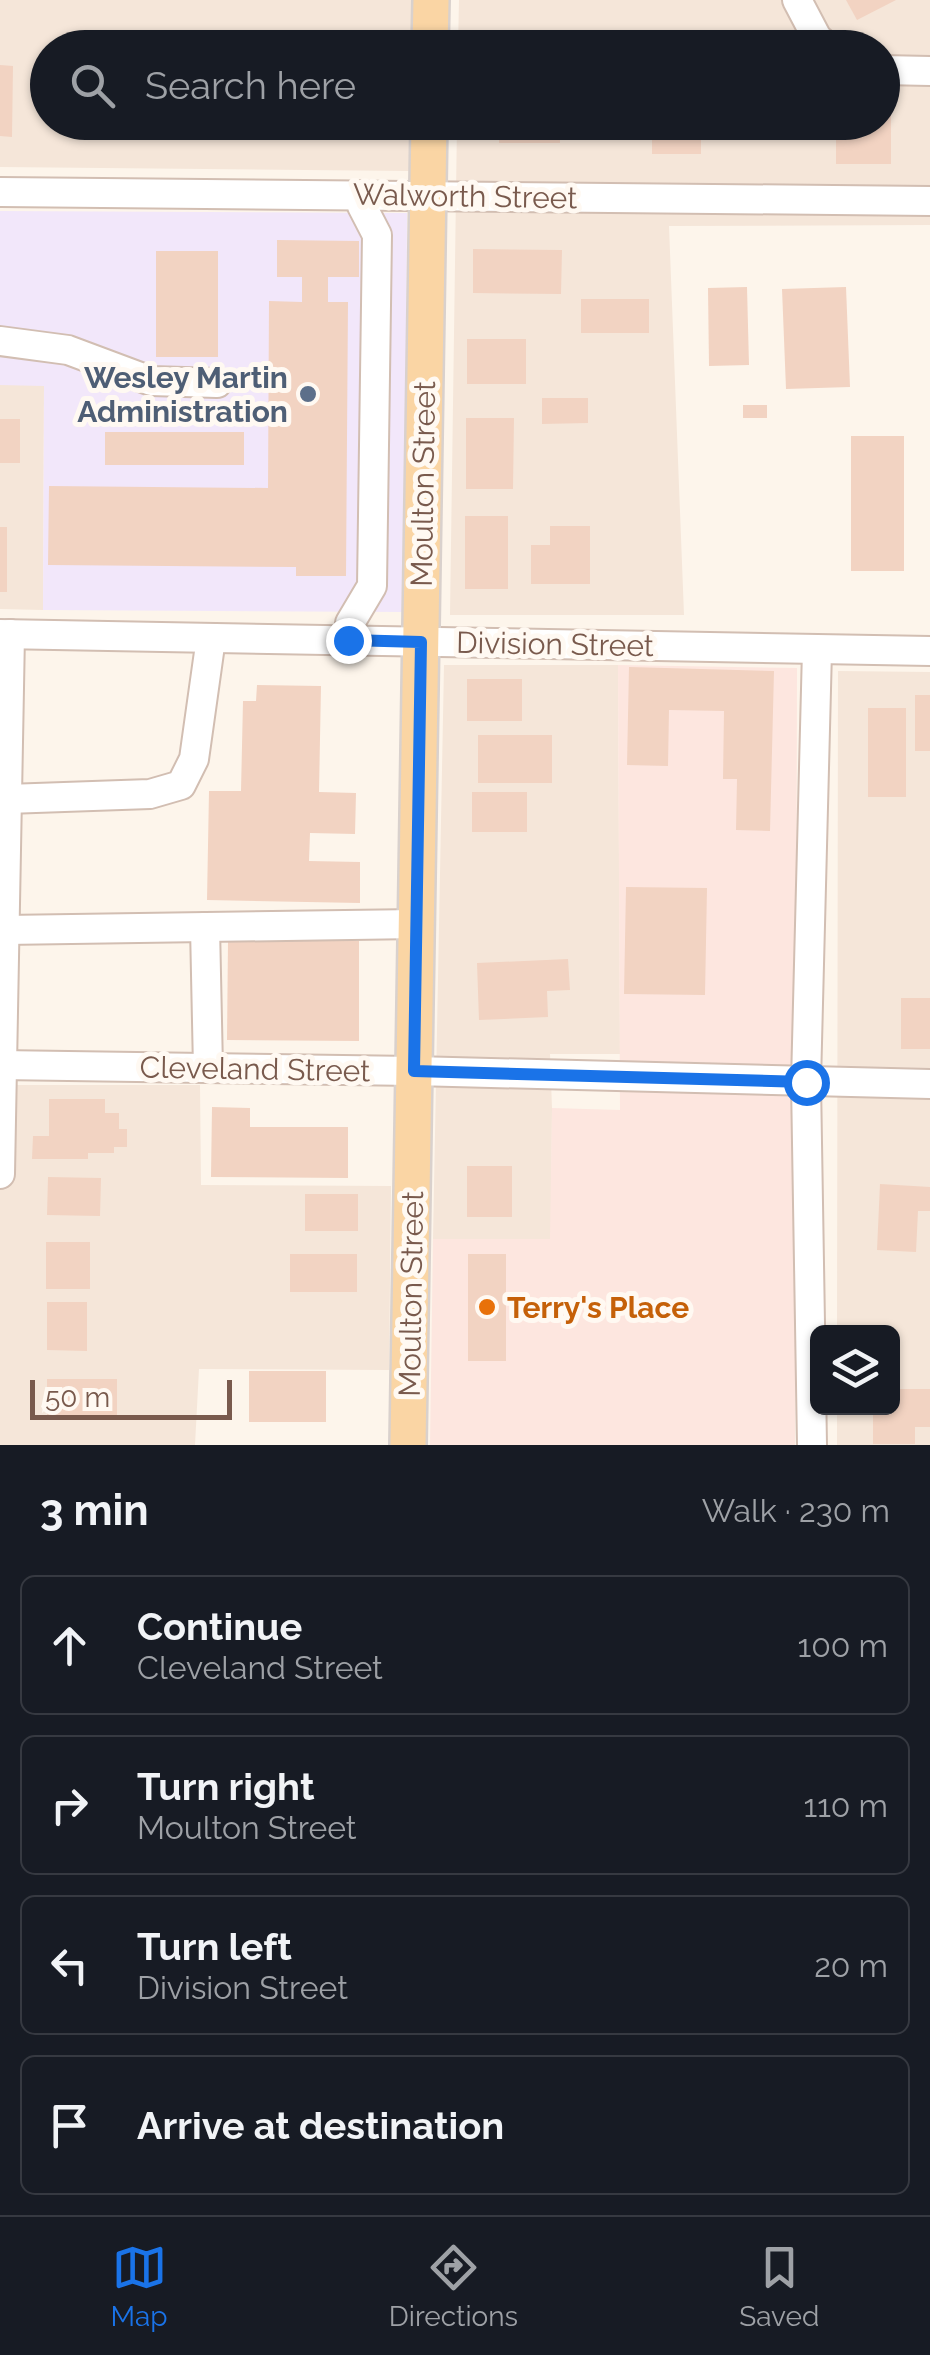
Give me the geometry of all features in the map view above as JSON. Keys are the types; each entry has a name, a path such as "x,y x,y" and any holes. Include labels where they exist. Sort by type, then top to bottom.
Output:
{"main road":[{"path":"430,30 431,0"},
{"name":"Moulton Street","path":"408,1445 429,140"}],"street":[{"path":"797,0 813,30"},
{"path":"900,70 930,71"},
{"name":"Walworth Street","path":"0,192 930,200"},
{"path":"348,640 350,623 372,586 377,234 362,206 362,195"},
{"path":"0,341 68,350 151,381 218,383"},
{"path":"0,1174 7,799 5,634"},
{"name":"Division Street","path":"5,634 930,651"},
{"path":"7,799 150,794 181,785 194,759 211,638"},
{"path":"812,1445 806,1082 817,650"},
{"path":"4,930 416,924"},
{"path":"205,927 208,1068"},
{"name":"Cleveland Street","path":"1,1066 414,1071 930,1084"}],"shaded area":[{"path":"0,0 412,0 411,30 30,30 30,140 409,140 409,171 0,167"},
{"path":"459,0 930,0 930,225 669,226 684,615 450,615 457,140 900,140 900,30 458,30"},
{"path":"0,211 407,213 405,612 43,610 44,386 0,385"},
{"path":"0,385 44,385 43,610 0,609"},
{"path":"444,665 618,665 620,1054 550,1054 551,1239 433,1239"},
{"path":"618,665 797,668 795,1445 430,1445 433,1239 550,1239 552,1108 620,1110"},
{"path":"838,671 930,672 930,1445 837,1445 837,1415 900,1415 900,1325 837,1325"},
{"path":"0,1085 200,1085 201,1185 391,1186 389,1370 199,1369 195,1445 0,1445"}],"building":[{"path":"846,0 896,0 857,20"},
{"path":"0,65 13,66 12,137 0,136"},
{"path":"499,140 560,140 560,143"},
{"path":"652,140 701,140 701,154 652,154"},
{"path":"836,140 891,140 891,164 836,164"},
{"name":"Wesley Martin Administration","path":"277,240 359,241 359,277 328,277 328,302 348,302 346,576 296,576 296,567 48,565 49,486 268,488 269,301 302,302 302,277 277,277"},
{"path":"473,249 562,250 561,294 473,293"},
{"path":"156,251 218,251 218,357 156,357"},
{"path":"747,287 749,365 709,366 708,288"},
{"path":"846,287 850,387 786,389 782,289"},
{"path":"581,299 649,299 649,333 581,333"},
{"path":"467,339 526,339 526,384 467,384"},
{"path":"542,398 588,398 588,423 542,424"},
{"path":"743,405 767,405 767,418 743,418"},
{"path":"466,418 514,418 513,489 466,489"},
{"path":"0,419 20,419 20,463 0,463"},
{"path":"105,432 244,432 244,465 105,465"},
{"path":"851,436 904,436 904,571 851,571"},
{"path":"465,516 508,516 508,589 465,589"},
{"path":"550,526 590,526 590,584 531,584 531,545 550,545"},
{"path":"0,527 7,527 7,592 0,592"},
{"path":"629,667 774,671 770,831 736,830 737,779 723,779 724,711 669,710 668,766 627,765"},
{"path":"467,679 522,679 522,721 467,721"},
{"path":"257,685 321,686 319,792 356,793 355,834 310,833 309,861 360,862 360,903 207,900 209,791 241,791 243,701 256,701"},
{"path":"915,695 930,695 930,751 915,751"},
{"path":"868,708 906,708 906,797 868,797"},
{"path":"478,735 552,735 552,783 478,783"},
{"path":"472,792 527,792 527,832 472,832"},
{"path":"626,887 707,888 705,995 624,994"},
{"path":"228,941 359,941 359,1041 227,1040"},
{"path":"568,959 570,990 547,991 548,1017 479,1020 477,963"},
{"path":"901,998 930,998 930,1049 901,1049"},
{"path":"49,1099 105,1099 105,1113 119,1113 119,1129 127,1129 127,1147 114,1147 114,1153 88,1153 88,1159 32,1159 33,1136 49,1136"},
{"path":"212,1107 250,1108 250,1127 348,1127 348,1178 211,1177"},
{"path":"467,1166 512,1166 512,1217 467,1217"},
{"path":"48,1177 101,1178 100,1216 47,1215"},
{"path":"880,1184 930,1187 930,1211 918,1211 916,1252 877,1250"},
{"path":"305,1194 358,1194 358,1231 305,1231"},
{"path":"46,1242 90,1242 90,1289 46,1289"},
{"path":"290,1254 357,1254 357,1292 290,1292"},
{"name":"Terry's Place","path":"468,1254 506,1254 506,1361 468,1361"},
{"path":"47,1302 87,1302 87,1351 47,1350"},
{"path":"249,1371 326,1371 326,1422 249,1422"},
{"path":"47,1379 117,1379 117,1420 47,1420"},
{"path":"900,1389 930,1389 930,1427 915,1427 915,1444 873,1444 873,1415 900,1415"}],"place":[{"name":"Wesley Martin Administration","path":"308,394"},
{"name":"Terry's Place","path":"487,1307"}],"route":[{"path":"348,640 421,642 414,1071 806,1082"}]}
